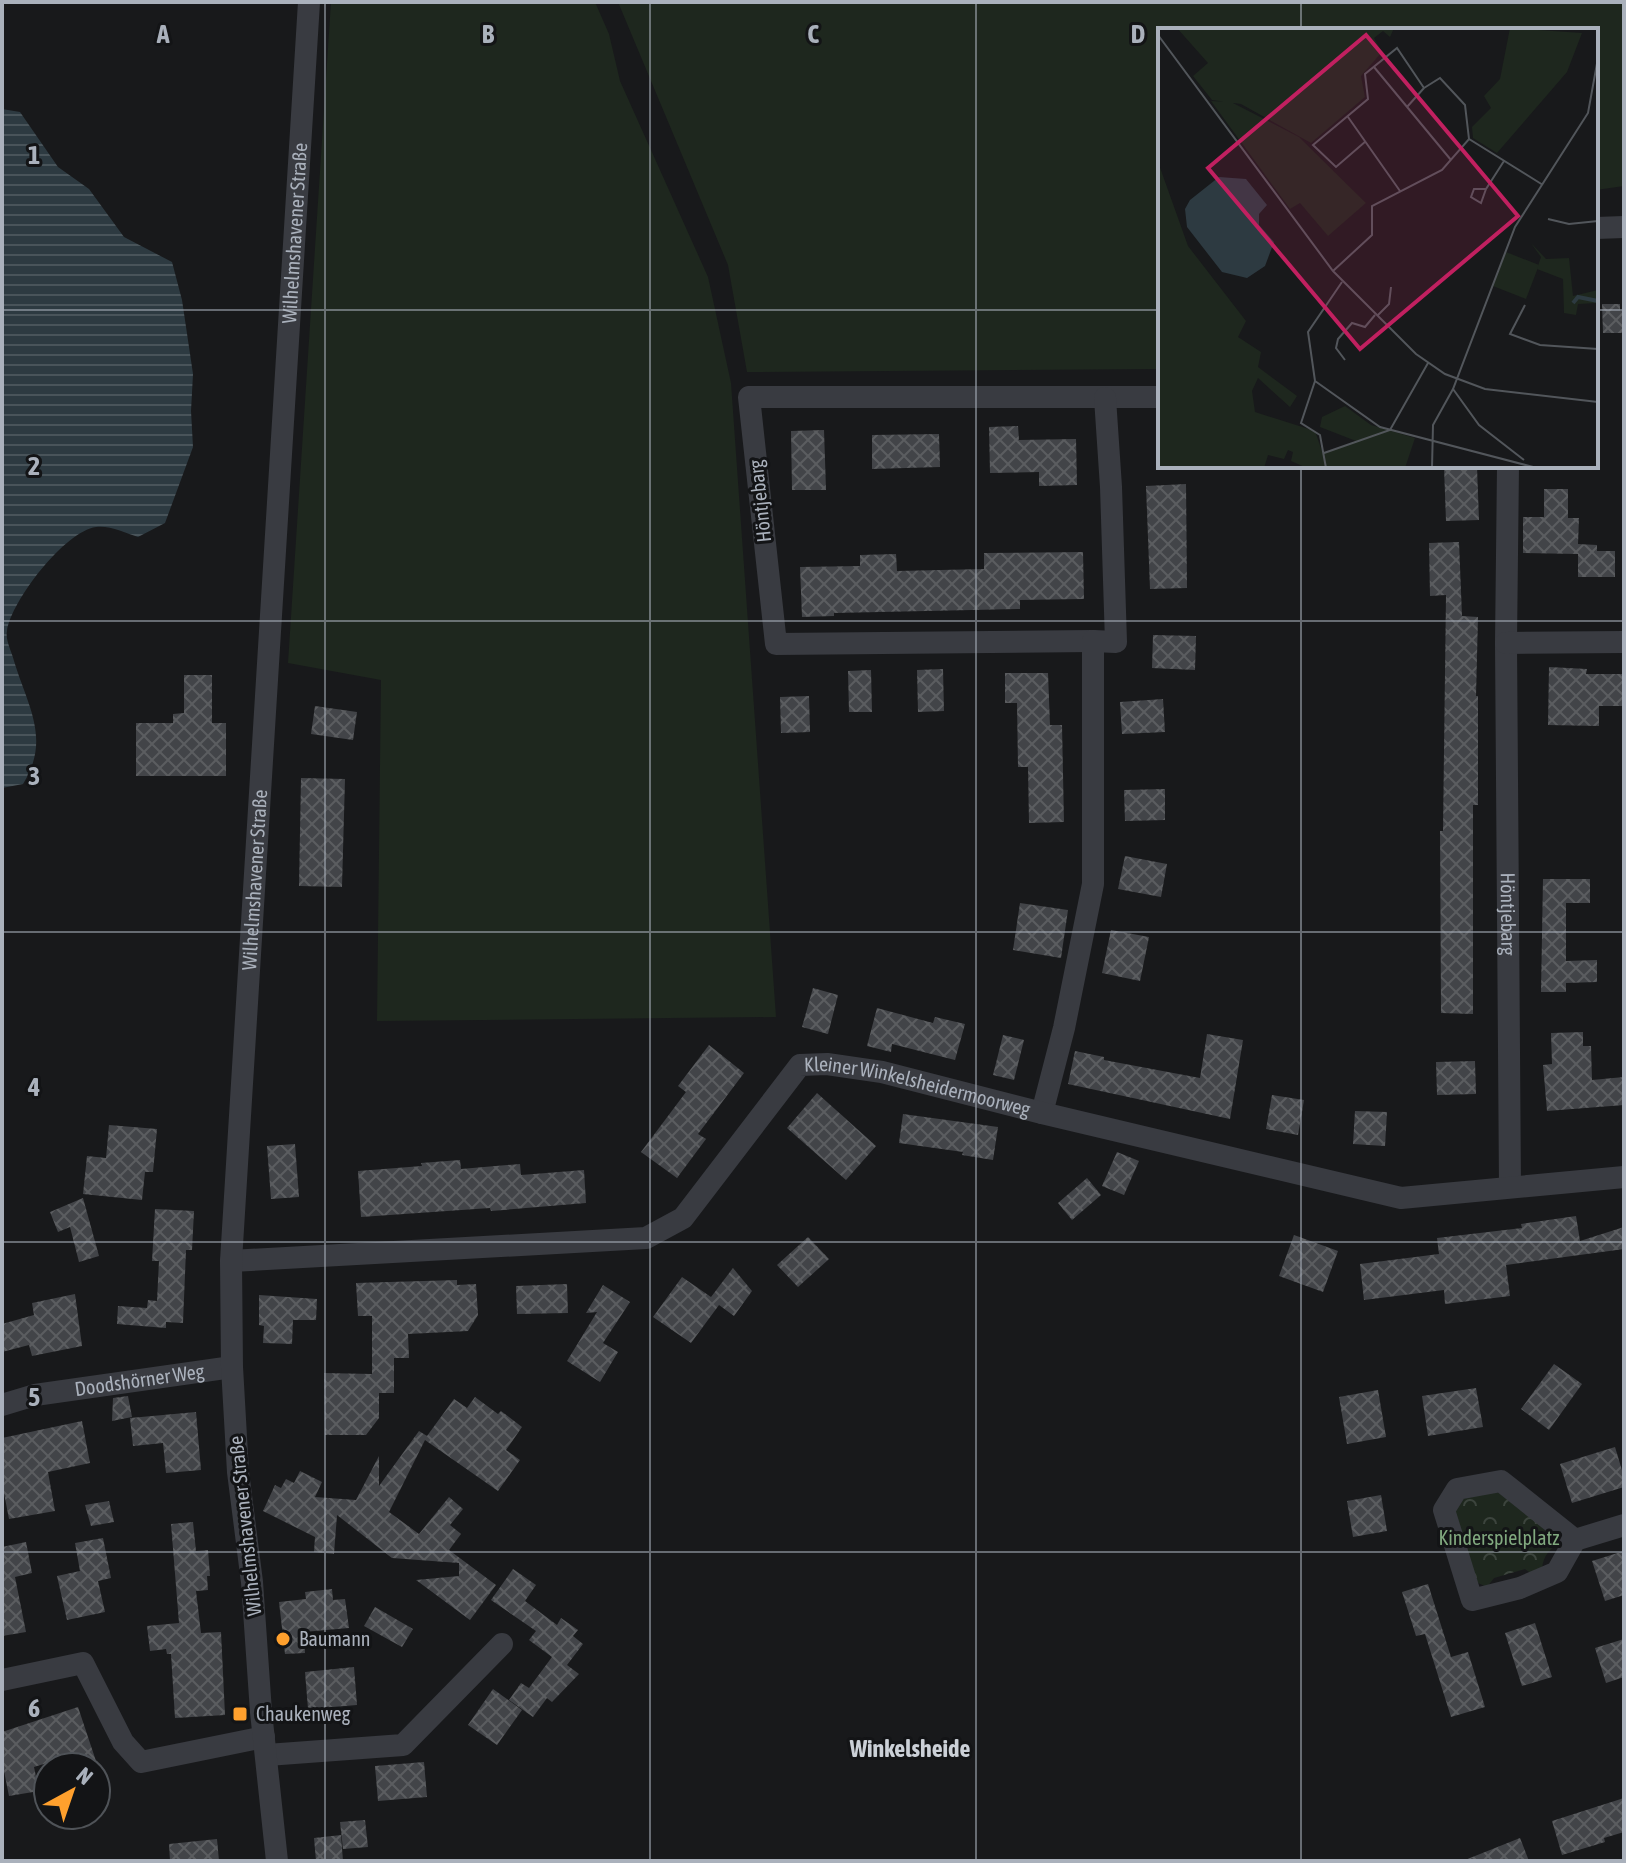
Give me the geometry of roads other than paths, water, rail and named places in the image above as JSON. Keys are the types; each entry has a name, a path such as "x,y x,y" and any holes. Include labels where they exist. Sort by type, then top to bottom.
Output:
{"street":[{"name":"Wilhelmshavener Straße","path":"277,1861 252,1582 238,1472 232,1367 231,1261 309,2"},
{"path":"1598,228 1624,227"},
{"name":"Höntjebarg","path":"1093,641 776,644 749,397 1158,397"},
{"path":"1042,1113 1064,1028 1093,884 1093,641 1116,642 1105,398"},
{"name":"Höntjebarg","path":"1508,468 1506,643 1510,1187"},
{"path":"1506,643 1624,642"},
{"name":"Kleiner Winkelsheidermoorweg","path":"231,1261 646,1238 683,1218 800,1065 827,1064 882,1072 1401,1198 1624,1177"},
{"name":"Doodshörner Weg","path":"2,1405 35,1395 232,1367"},
{"path":"1575,1540 1501,1481 1457,1489 1444,1510 1472,1600 1520,1588 1557,1572 1575,1540 1624,1525"},
{"path":"2,1680 83,1663 123,1742 141,1762 266,1746 403,1745 502,1644"}],"place":[{"name":"Baumann","path":"283,1639"},
{"name":"Chaukenweg","path":"240,1714"}],"district":[{"name":"Winkelsheide","path":"910,1749"}],"park label":[{"name":"Kinderspielplatz","path":"1499,1538"}]}
